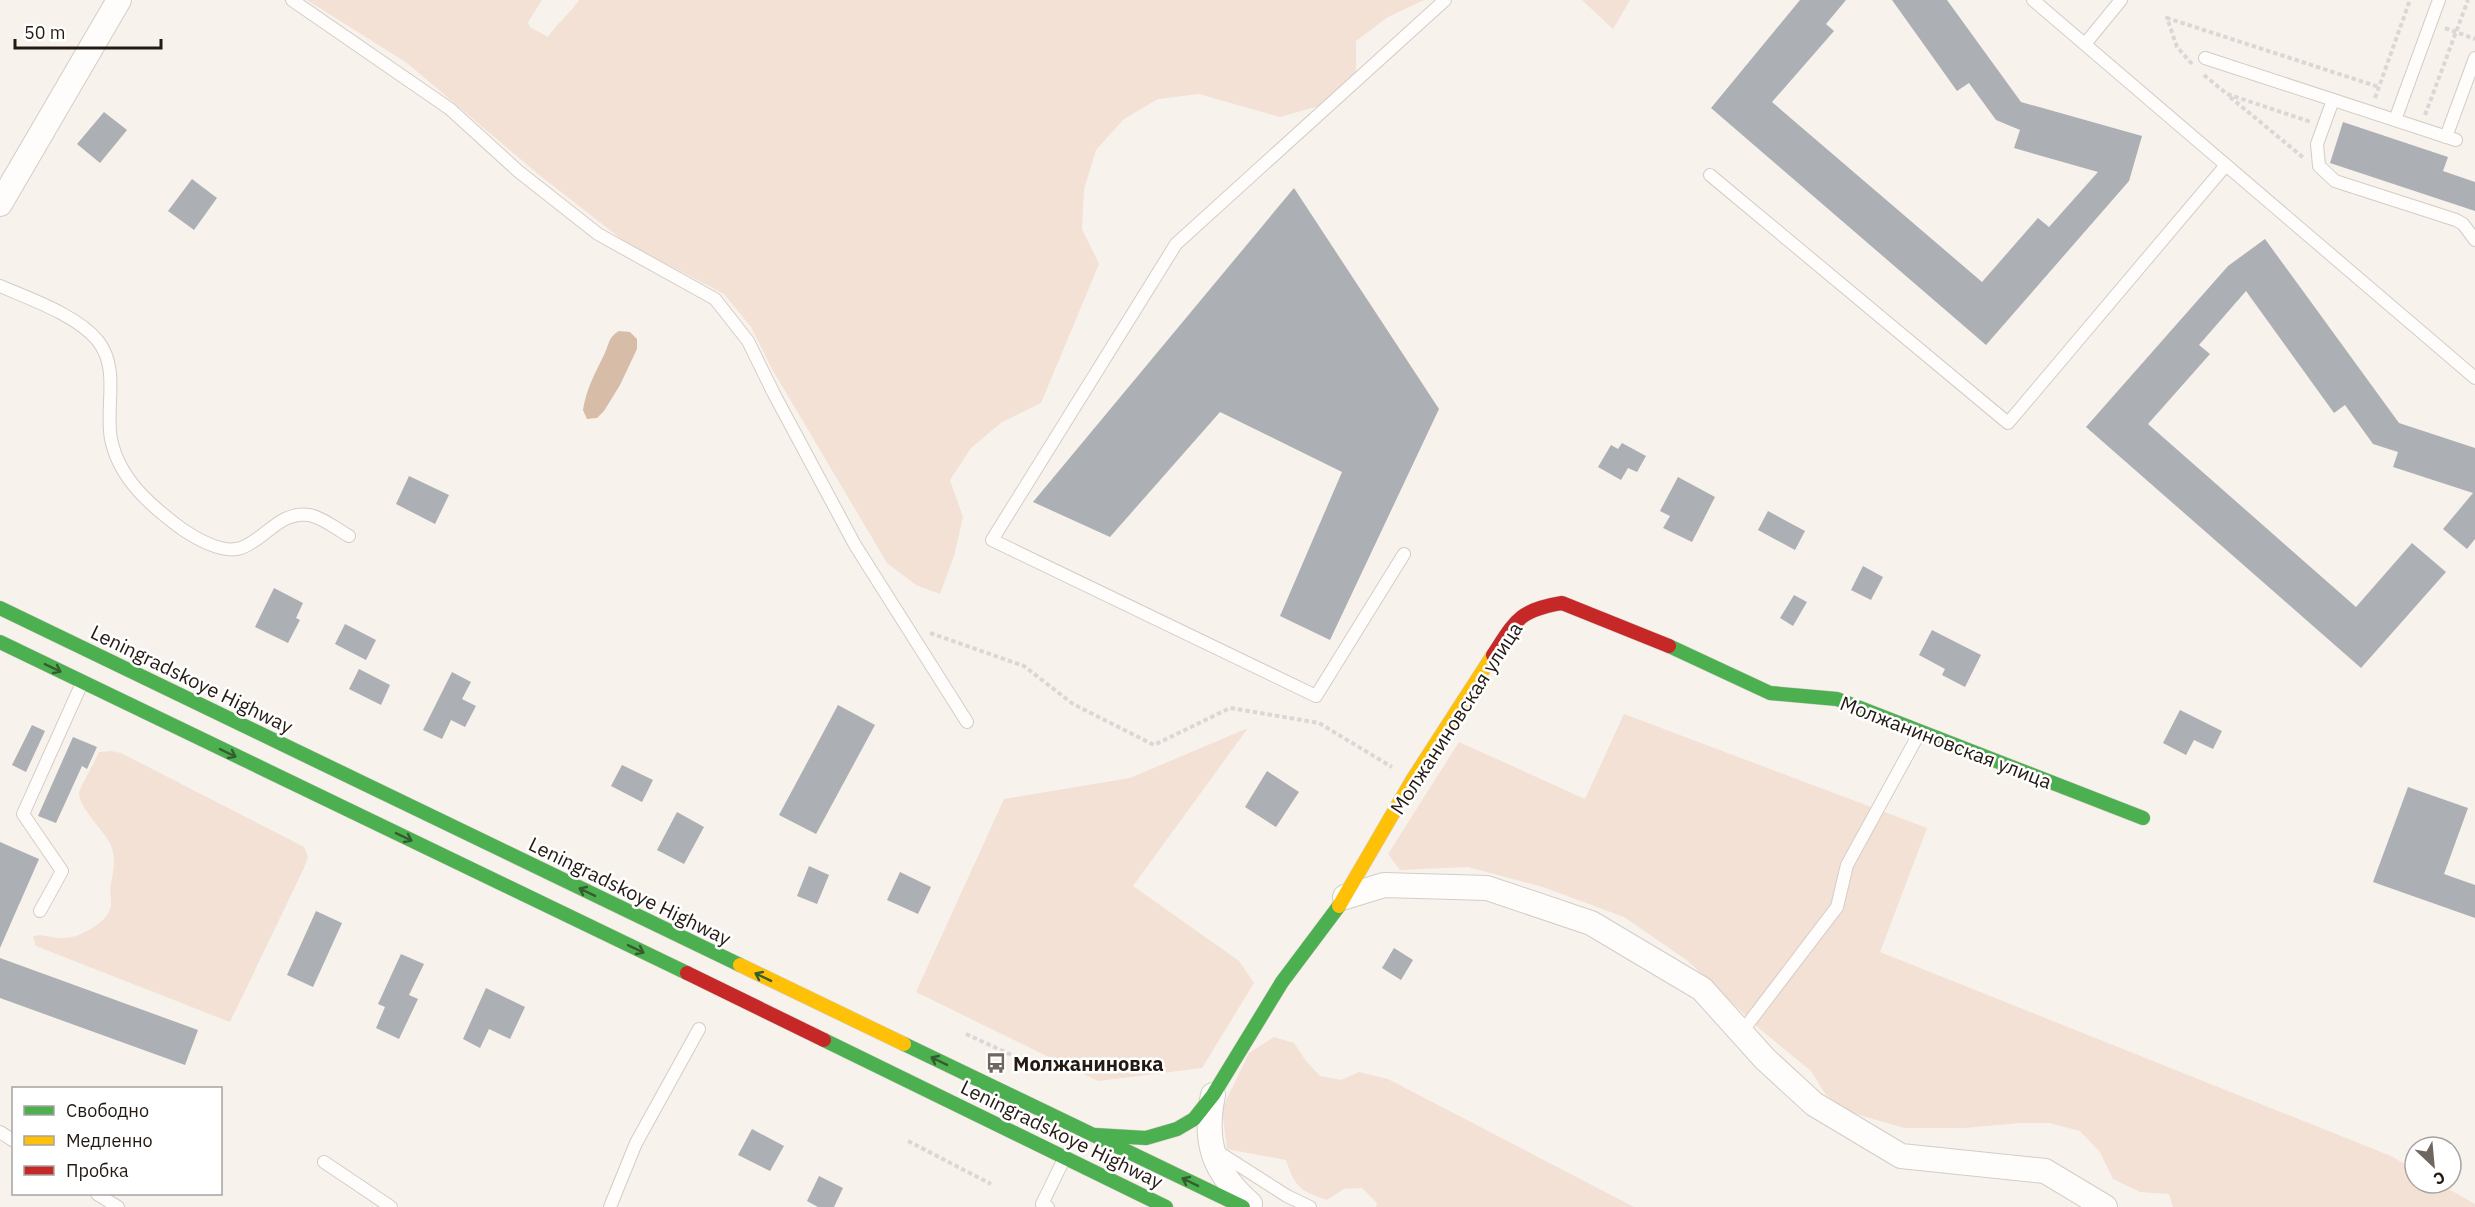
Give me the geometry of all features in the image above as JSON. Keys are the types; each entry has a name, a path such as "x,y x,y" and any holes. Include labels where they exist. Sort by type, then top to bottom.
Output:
{"main road":[{"name":"Молжаниновская улица","path":"1092,1135 1122,1138 1158,1136 1177,1130 1194,1119 1213,1095 1282,982 1345,897 1413,779 1510,629 1525,613 1543,606 1562,603 1638,632 1770,693 1838,699 2142,818"},
{"name":"Leningradskoye Highway","path":"0,608 1243,1207"},
{"name":"Leningradskoye Highway","path":"0,642 1166,1207"}],"street":[{"path":"0,204 119,0"},
{"path":"1345,897 1384,885 1487,888 1591,923 1702,989 1765,1059 1814,1104 1901,1156 2045,1171 2105,1207"},
{"name":"Молжаниновская улица","path":"1213,1095 1208,1118 1212,1148 1221,1173 1232,1188 1255,1207"}],"lane":[{"path":"292,0 450,109 518,171 598,234 715,299 748,341 855,545 967,722"},
{"path":"1404,554 1316,696 992,540 1176,244 1445,0"},
{"path":"2033,0 2475,378"},
{"path":"2085,44 2121,0"},
{"path":"2395,120 2439,0"},
{"path":"2205,58 2451,139 2475,58"},
{"path":"2333,100 2318,144 2319,166 2335,181 2456,220 2463,224 2475,240"},
{"path":"1710,176 2008,423 2226,165"},
{"path":"0,286 63,313 98,341 109,363 111,438 123,470 138,493 184,531 217,547 241,548 289,516 310,515 350,536"},
{"path":"40,911 62,871 23,814 82,682"},
{"path":"1741,1033 1837,907 1847,865 1921,731"},
{"path":"610,1207 636,1143 699,1029"},
{"path":"1212,1148 1287,1196 1310,1207"},
{"path":"1048,1207 1042,1204 1064,1158"},
{"path":"324,1162 391,1207"},
{"path":"99,1195 118,1207"}],"path":[{"path":"2420,128 2468,0"},
{"path":"2227,94 2302,159 2318,162"},
{"path":"907,625 1024,666 1073,704 1154,745 1230,708 1319,723 1413,779"},
{"path":"966,1034 1044,1071"},
{"path":"908,1141 991,1184"}],"shaded area":[{"path":"307,0 542,0 528,22 530,27 548,37 579,0 1424,0 1388,17 1356,41 1356,80 1322,105 1280,117 1199,94 1158,99 1124,119 1096,150 1084,189 1082,229 1099,264 1041,403 1002,422 971,448 950,480 963,517 954,556 940,594 916,585 887,563 772,369 751,327 724,294 625,242 538,174 407,63"},
{"path":"1582,0 1630,0 1613,29"},
{"path":"619,331 630,332 637,339 637,349 620,385 604,411 597,418 587,419 583,410 584,403 594,375 611,339"},
{"path":"1624,714 1927,828 1880,952 2391,1156 2403,1163 2403,1195 2459,1195 2475,1204 2475,1207 2173,1207 2169,1194 2140,1192 2113,1179 2100,1152 2080,1131 2050,1123 1963,1128 1904,1128 1849,1112 1826,1095 1811,1071 1761,1030 1688,961 1624,917 1543,887 1468,867 1400,870 1388,854 1459,742 1585,799"},
{"path":"1248,728 1133,886 1239,961 1254,983 1202,1068 1098,1081 916,992 1004,799 1130,778"},
{"path":"99,752 121,753 304,847 308,857 304,868 230,1022 36,946 33,936 60,938 77,935 99,924 109,912 114,867 113,851 108,840 83,805 79,793"},
{"path":"1274,1037 1294,1043 1320,1076 1341,1080 1359,1072 1388,1079 1634,1207 1376,1207 1377,1203 1362,1188 1344,1189 1327,1200 1310,1194 1296,1182 1286,1160 1227,1149 1222,1109 1249,1053"}],"building":[{"path":"1800,0 1846,0 1826,24 1834,31 1772,102 1982,282 2038,218 2049,227 2098,172 2014,148 2020,130 1996,120 1969,83 1957,91 1892,0 1947,0 2021,102 2142,136 2129,181 1986,345 1711,108"},
{"path":"104,112 127,130 100,163 77,144"},
{"path":"2343,122 2448,157 2443,171 2475,182 2475,211 2330,163"},
{"path":"192,179 217,198 194,230 168,211"},
{"path":"1294,188 1439,409 1330,640 1280,616 1342,472 1220,412 1110,537 1033,502"},
{"path":"2265,239 2399,423 2475,448 2475,539 2467,549 2443,529 2473,493 2393,467 2398,452 2373,444 2345,405 2334,413 2246,291 2199,345 2210,354 2148,424 2356,607 2412,543 2446,572 2361,668 2086,427 2228,266"},
{"path":"1622,443 1646,456 1637,472 1628,468 1621,480 1598,467 1611,445 1618,449"},
{"path":"409,476 449,495 435,524 396,504"},
{"path":"1678,477 1715,497 1692,542 1663,528 1670,516 1660,511"},
{"path":"1768,511 1805,531 1795,550 1758,530"},
{"path":"1863,566 1883,577 1871,600 1851,590"},
{"path":"274,588 303,603 296,618 300,620 288,643 255,627"},
{"path":"1794,595 1807,602 1793,626 1780,618"},
{"path":"345,624 376,640 366,660 335,644"},
{"path":"1932,630 1981,655 1965,687 1942,675 1945,669 1919,655"},
{"path":"359,669 390,685 381,705 349,689"},
{"path":"452,672 471,682 462,699 476,706 465,727 451,720 442,739 423,730"},
{"path":"838,705 875,725 816,834 779,815"},
{"path":"2180,710 2222,731 2213,749 2194,740 2186,755 2163,743"},
{"path":"32,725 45,731 26,772 12,765"},
{"path":"73,737 97,747 87,769 82,766 56,823 38,816"},
{"path":"622,765 653,780 642,802 611,786"},
{"path":"1267,771 1299,792 1276,827 1245,807"},
{"path":"2408,787 2468,808 2444,874 2475,885 2475,918 2373,882"},
{"path":"677,812 704,827 684,864 657,850"},
{"path":"0,842 39,859 0,948"},
{"path":"809,866 829,875 817,904 797,896"},
{"path":"900,872 931,887 918,914 887,900"},
{"path":"316,911 342,923 313,987 287,975"},
{"path":"1394,948 1413,960 1401,980 1382,968"},
{"path":"401,954 424,964 409,995 418,999 399,1039 376,1028 385,1007 378,1004"},
{"path":"0,958 198,1030 185,1065 0,998"},
{"path":"486,988 525,1007 510,1039 489,1029 480,1048 463,1039"},
{"path":"752,1129 784,1146 770,1171 738,1155"},
{"path":"819,1176 843,1188 834,1207 818,1207 807,1201"}],"traffic: fast":[{"path":"0,608 740,965"},
{"path":"0,642 687,973"},
{"path":"1669,646 1770,693 1837,699 2143,818"},
{"path":"1095,1135 1146,1138 1177,1129 1194,1119 1213,1095 1282,982 1339,906"},
{"path":"824,1040 1166,1207"},
{"path":"904,1044 1243,1207"}],"traffic: slow":[{"path":"1339,906 1413,779 1493,655"},
{"path":"740,965 904,1044"}],"traffic: jam":[{"path":"1493,655 1520,618 1536,609 1562,603 1669,646"},
{"path":"687,973 824,1040"}],"place":[{"name":"Молжаниновка","path":"996,1063"}]}
